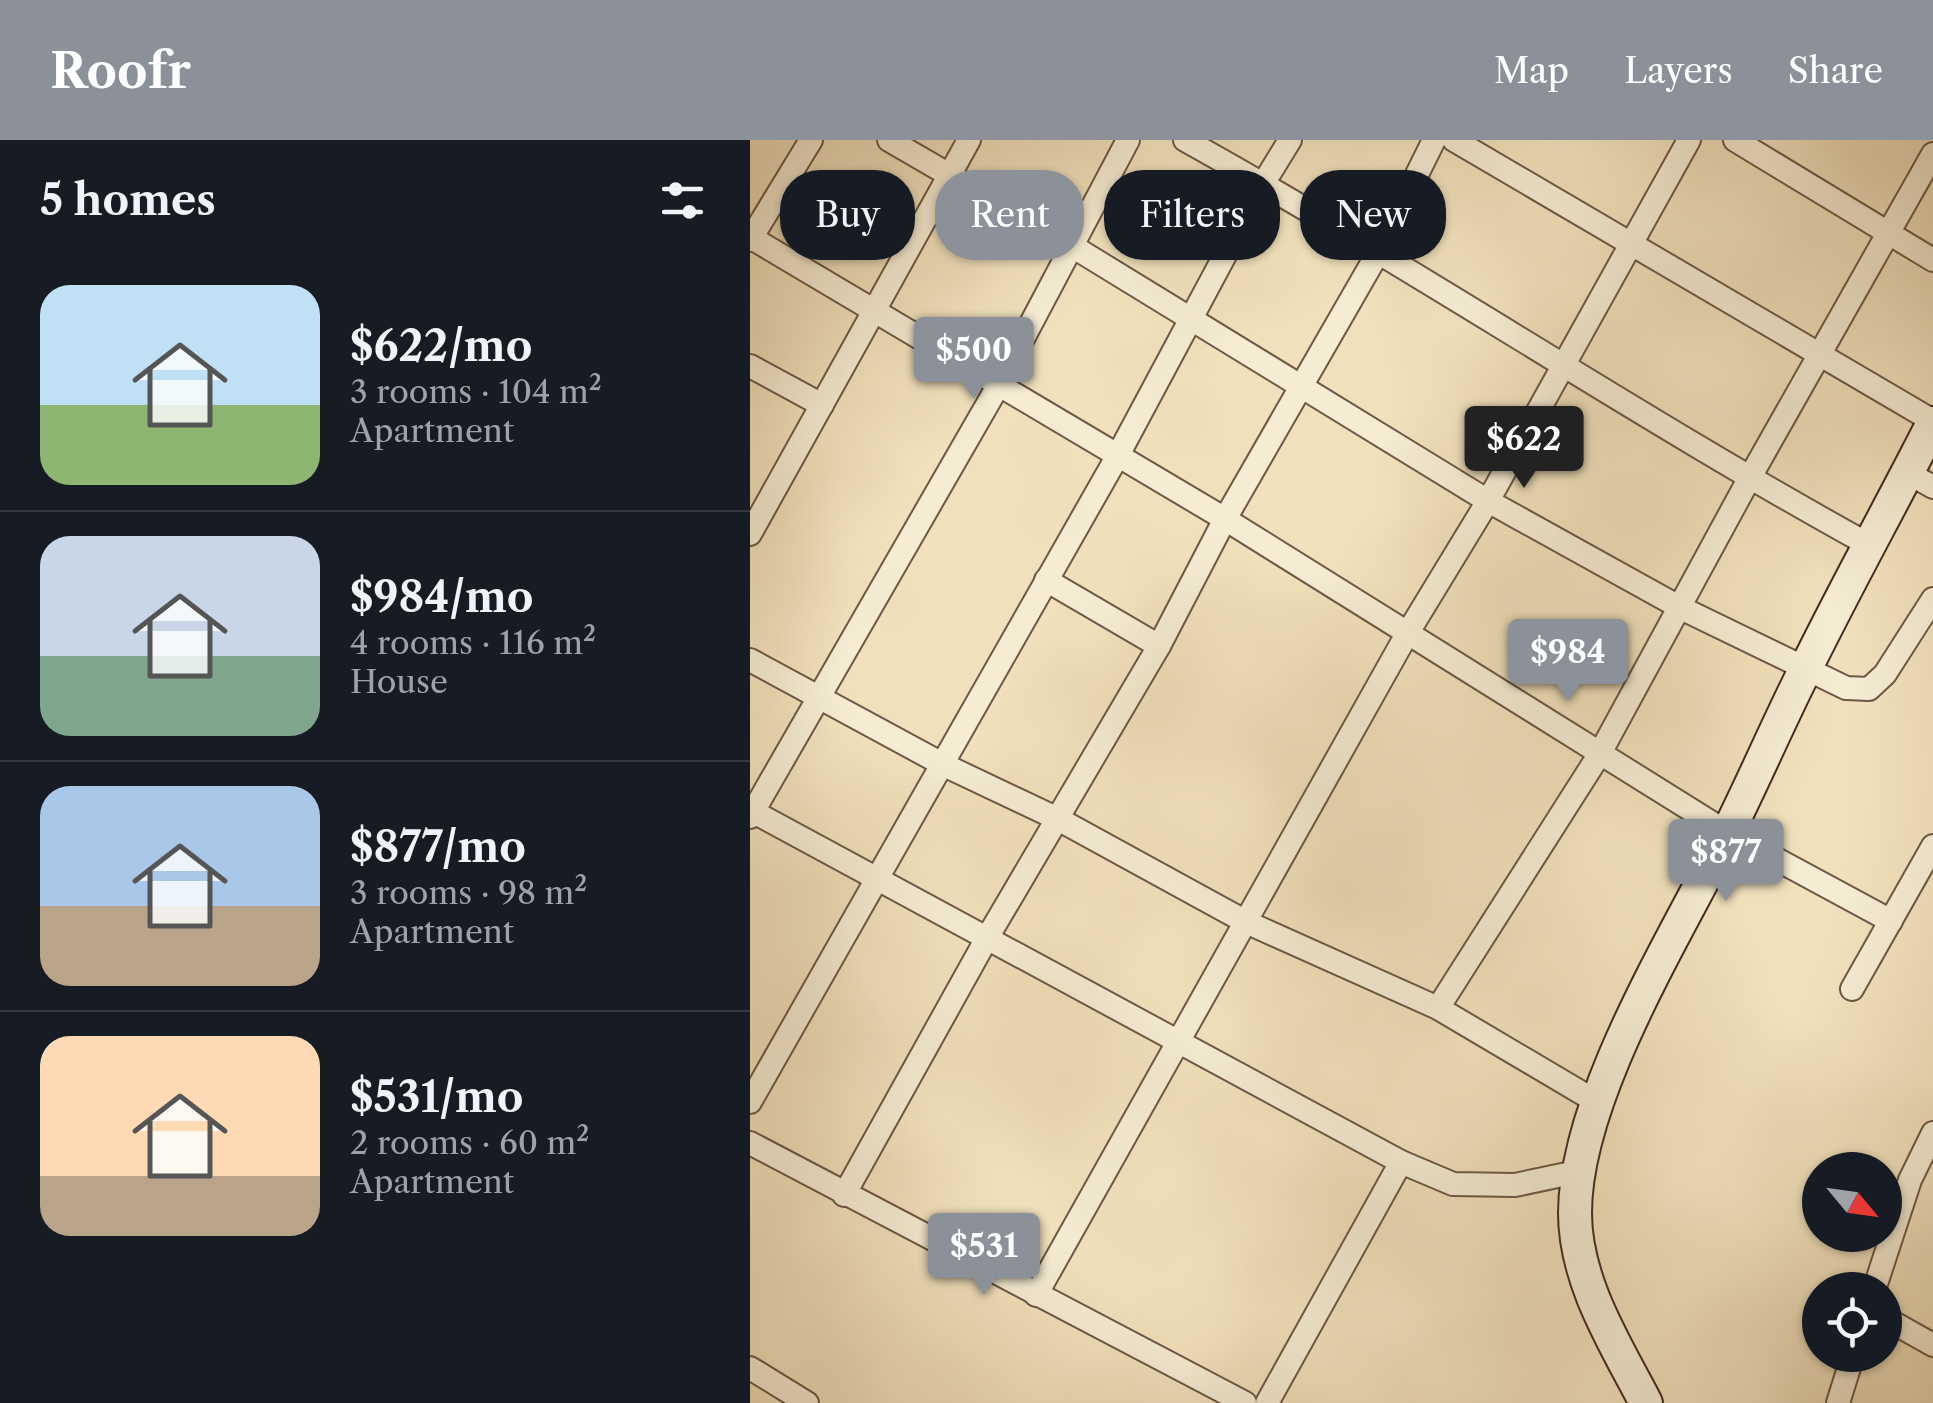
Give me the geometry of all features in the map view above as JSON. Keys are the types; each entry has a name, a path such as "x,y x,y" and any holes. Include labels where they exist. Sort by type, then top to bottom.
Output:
{"street":[{"path":"812,140 750,238 1225,519 1599,755 1728,832 1891,921"},
{"path":"889,140 939,170"},
{"path":"952,170 969,140"},
{"path":"1084,223 1128,140"},
{"path":"1185,140 1238,170"},
{"path":"1272,170 1290,140"},
{"path":"1419,170 1434,140"},
{"path":"1454,140 1933,422 1920,480 1870,546 1806,669 1628,1030 1597,1102 1575,1212 1580,1260 1606,1326 1646,1403"},
{"path":"1036,1295 1689,140"},
{"path":"1734,140 1933,260"},
{"path":"1438,1008 1599,755 1933,154"},
{"path":"750,534 935,201"},
{"path":"1084,254 1488,500 1680,608 1846,688 1869,688 1885,674 1927,624 1933,599"},
{"path":"1065,260 998,386 751,813 1401,1162 1453,1184 1515,1185 1581,1171"},
{"path":"750,1102 944,765 1222,260"},
{"path":"844,1195 987,938 1159,646 1225,519 1374,260"},
{"path":"1392,260 1749,479 1870,546"},
{"path":"750,366 822,405"},
{"path":"1046,580 1159,646"},
{"path":"750,660 944,765 1058,819 1246,922 1438,1008 1597,1102"},
{"path":"1852,988 1933,846"},
{"path":"1882,1272 1921,1180 1933,1133"},
{"path":"750,1143 1245,1403"},
{"path":"1267,1403 1401,1162"},
{"path":"1902,1328 1933,1345"},
{"path":"750,1368 807,1403"},
{"path":"1838,1403 1848,1372"}]}
